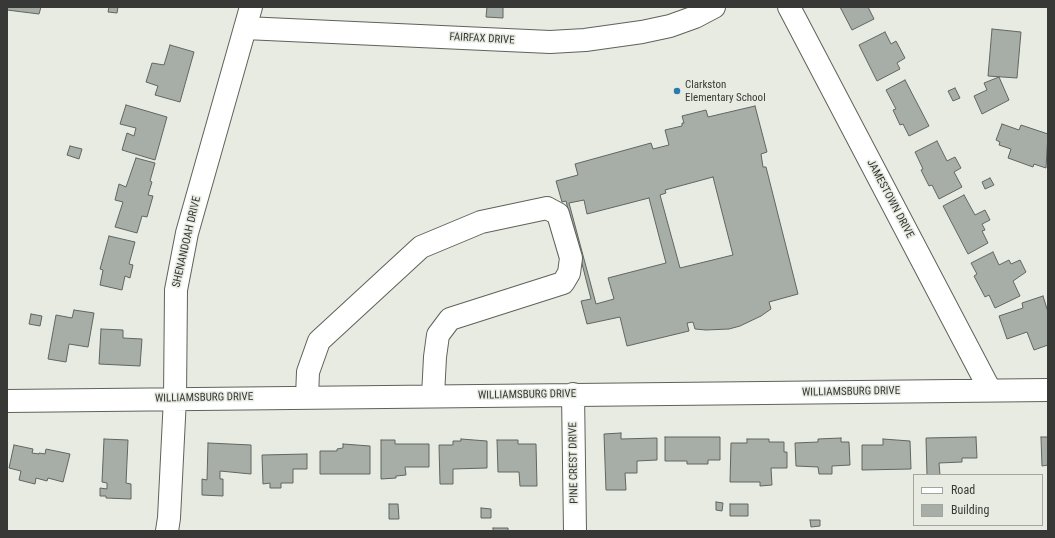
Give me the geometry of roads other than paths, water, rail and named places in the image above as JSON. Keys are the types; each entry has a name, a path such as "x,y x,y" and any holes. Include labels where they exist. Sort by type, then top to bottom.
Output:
{"street":[{"name":"SHENANDOAH DRIVE","path":"167,531 169,518 175,398 174,318 176,290 181,259 251,7"},
{"name":"FAIRFAX DRIVE","path":"245,28 509,41 564,41 614,37 670,26 714,7"},
{"name":"JAMESTOWN DRIVE","path":"789,7 990,390"},
{"path":"307,397 308,372 320,341 421,247 481,222 547,208 558,214 571,258 569,273 563,283 450,319 438,335 433,396"},
{"name":"WILLIAMSBURG DRIVE","path":"7,401 175,398 1048,390"},
{"name":"PINE CREST DRIVE","path":"573,394 576,531"}],"place":[{"name":"Clarkston Elementary School","path":"677,91"}]}
